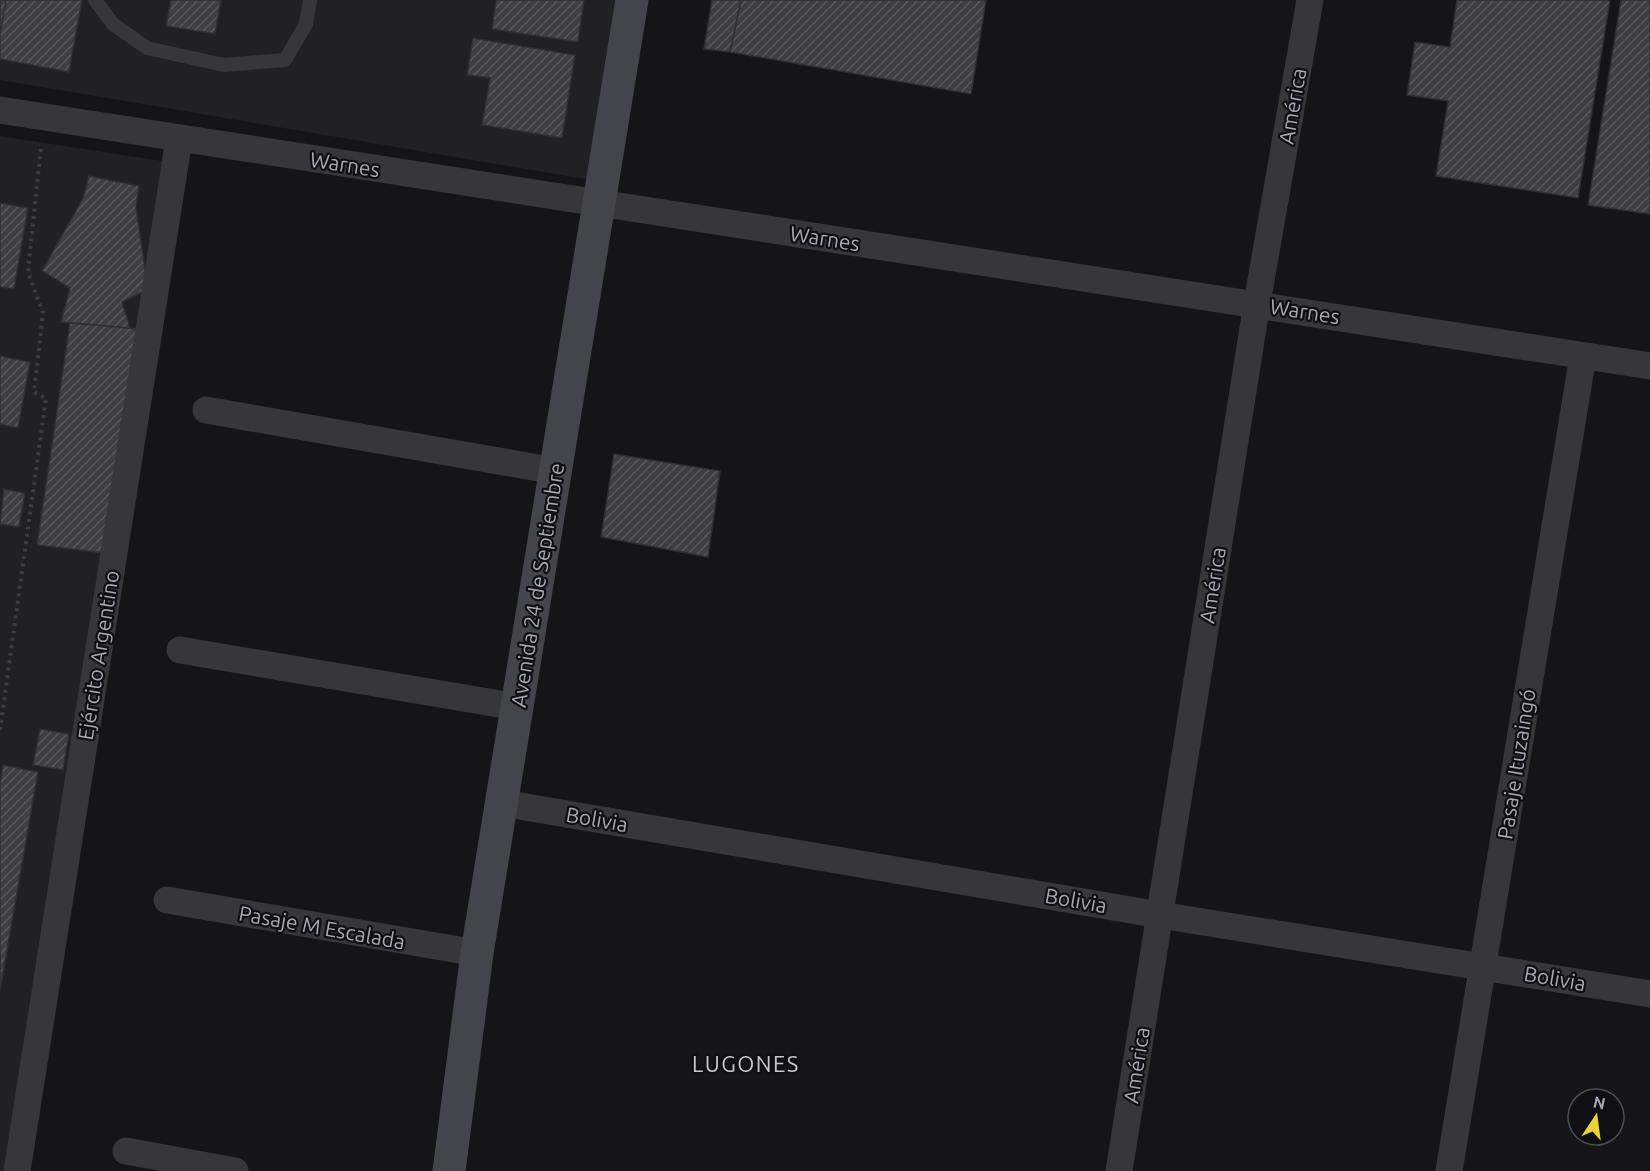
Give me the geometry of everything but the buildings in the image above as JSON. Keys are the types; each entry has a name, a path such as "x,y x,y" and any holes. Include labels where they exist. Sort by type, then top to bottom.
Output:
{"main road":[{"name":"Avenida 24 de Septiembre","path":"449,1171 477,953 632,0"}],"street":[{"name":"América","path":"1119,1171 1257,303 1310,0"},
{"name":"Warnes","path":"0,111 1257,303 1650,366"},
{"name":"Ejército Argentino","path":"16,1171 179,139"},
{"name":"Pasaje Ituzaingó","path":"1449,1171 1583,356"},
{"path":"206,411 556,471"},
{"path":"180,650 518,707"},
{"name":"Bolivia","path":"502,803 1160,915 1483,965 1650,994"},
{"name":"Pasaje M Escalada","path":"167,900 477,953"},
{"path":"126,1151 235,1171"}],"lane":[{"path":"95,0 113,24 147,48 224,65 285,60 306,24 310,0"}],"path":[{"path":"0,730 46,398 34,392 43,313 28,272 44,117"}],"shaded area":[{"path":"0,0 619,0 591,180 0,80"},
{"path":"0,136 169,162 9,1171 0,1171"}],"district":[{"name":"LUGONES","path":"746,1063"}]}
